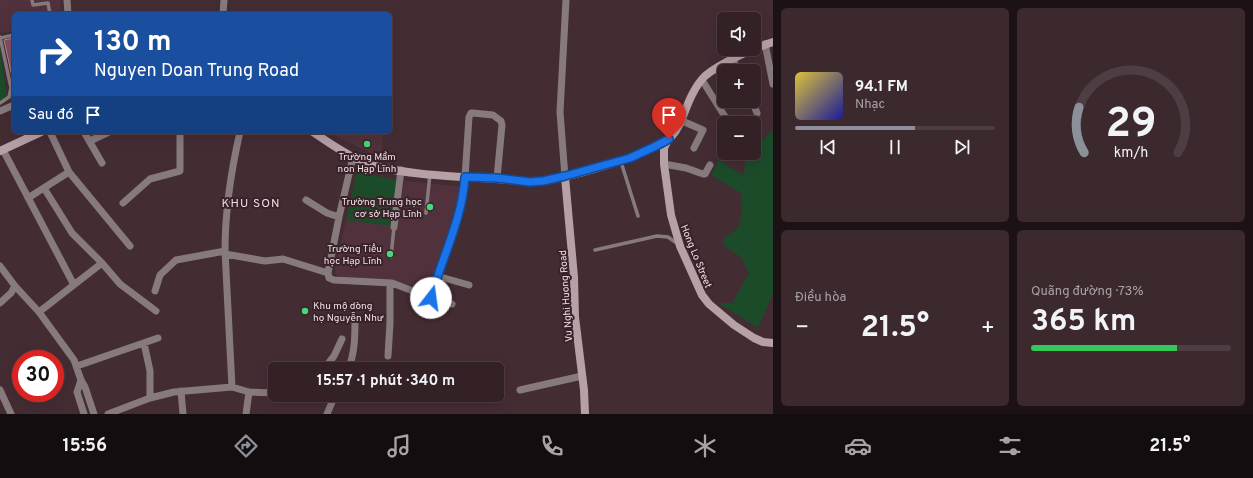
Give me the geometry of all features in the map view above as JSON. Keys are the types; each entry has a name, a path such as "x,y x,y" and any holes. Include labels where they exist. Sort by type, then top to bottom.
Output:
{"street":[{"path":"67,0 68,12"},
{"path":"223,12 224,0"},
{"path":"565,176 560,112 566,0"},
{"path":"725,116 702,80 718,68 769,43 773,84"},
{"path":"732,56 735,64"},
{"name":"Hong Lo Street","path":"702,80 693,93 676,129 664,148 664,164 671,215 680,246 702,295 709,304 734,325 748,334 763,342 773,343"},
{"path":"0,111 12,106"},
{"path":"755,108 757,113"},
{"path":"431,298 437,276 454,233 464,192 469,117 473,113 489,114 495,116 501,121 502,125 497,178"},
{"path":"680,120 703,130 694,148"},
{"path":"37,134 2,151 74,286"},
{"path":"51,134 69,172 130,246"},
{"path":"85,134 102,164"},
{"path":"90,141 105,134"},
{"path":"123,203 150,179 180,171 180,134"},
{"path":"232,387 225,253 226,221 234,161 240,134"},
{"path":"316,134 353,156 374,166 430,174 537,182 565,176 621,160 652,148 669,139"},
{"path":"353,156 339,216 328,273 329,278 334,280 390,283 452,304"},
{"path":"664,164 703,174 705,174 710,165"},
{"path":"394,227 401,170"},
{"path":"28,198 69,172"},
{"name":"Vu Nghi Huong Road","path":"565,176 574,278 575,317 585,414"},
{"path":"44,188 72,234 102,263 120,284 156,311"},
{"path":"306,200 327,213 339,216"},
{"path":"155,291 160,275 176,260 225,253 265,261 282,259 328,273"},
{"path":"39,312 102,263"},
{"path":"0,266 15,286 39,312 67,349 77,366 94,414"},
{"path":"437,276 469,285"},
{"path":"388,356 390,283"},
{"path":"0,303 11,293 15,286"},
{"path":"350,362 355,319"},
{"path":"77,366 158,338"},
{"path":"329,362 342,339"},
{"path":"144,343 150,371 150,398"},
{"path":"520,390 582,376"},
{"path":"81,380 77,392 84,414"},
{"path":"108,414 150,398 181,391 232,387 249,392 268,393"},
{"path":"0,390 11,414"},
{"path":"181,391 183,414"},
{"path":"246,414 249,392"},
{"path":"328,412 333,402"}],"lane":[{"path":"32,0 33,6 48,3 50,12"},
{"path":"0,103 9,97 11,88 0,38 12,35"},
{"path":"621,160 638,216"},
{"path":"426,213 430,174"},
{"path":"391,256 394,227"},
{"path":"595,250 657,236 668,237 680,246"}],"shaded area":[{"path":"0,0 60,0 61,12 12,12 12,31 0,33"},
{"name":"Trường Mầm non Hạp Lĩnh","path":"331,134 384,134 381,156 375,155"},
{"name":"Trường Tiểu học Hạp Lĩnh","path":"404,181 463,187 452,232 448,238 430,290 398,282 354,279 336,275 335,269 346,220 398,226"}],"green space":[{"path":"0,47 7,97 0,101"},
{"path":"773,130 773,294 758,328 718,303 732,303 749,273 741,257 724,246 723,239 738,228 742,214 741,193 711,175 719,160 743,175 746,160 761,160 761,140"},
{"path":"357,171 398,181 391,226 346,220"}],"building":[{"path":"12,38 12,77 4,40"}],"place":[{"name":"Trường Mầm non Hạp Lĩnh","path":"367,144"},
{"name":"Trường Trung học cơ sở Hạp Lĩnh","path":"430,207"},
{"name":"Trường Tiểu học Hạp Lĩnh","path":"390,254"},
{"name":"Khu mộ dòng họ Nguyễn Như","path":"305,311"}],"district":[{"name":"KHU SON","path":"251,203"}],"route":[{"path":"431,298 437,276 454,233 464,192 465,177 497,178 530,182 543,181 630,158 669,139"}]}
